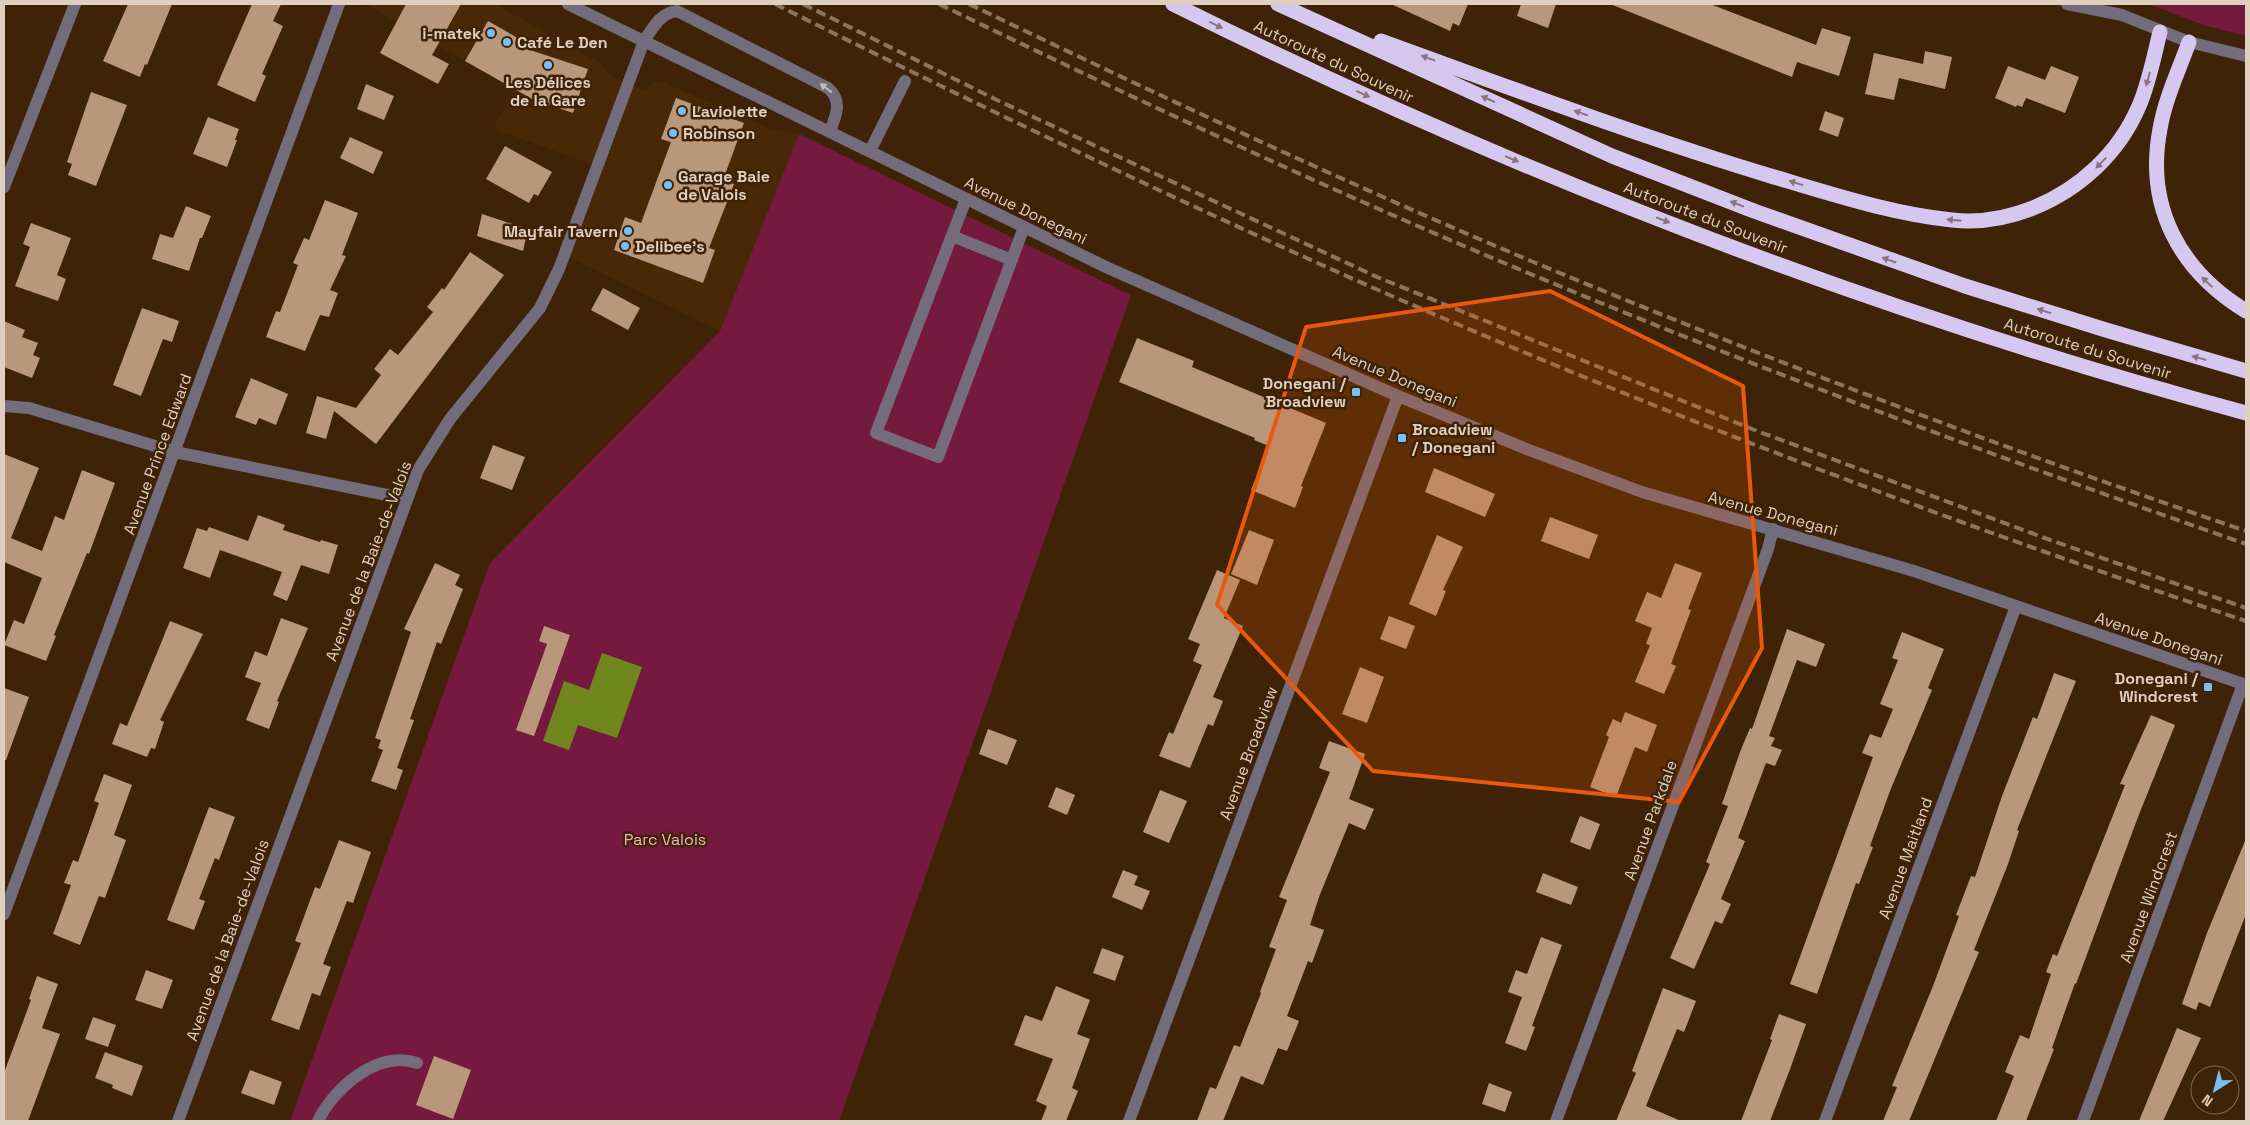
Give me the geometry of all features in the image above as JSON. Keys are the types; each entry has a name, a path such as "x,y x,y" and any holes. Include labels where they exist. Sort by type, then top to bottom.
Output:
{"highway":[{"name":"Autoroute du Souvenir","path":"1172,4 1406,114 1699,234 1984,335 2246,413"},
{"name":"Autoroute du Souvenir","path":"1278,4 1612,156 1737,204 1957,283 2106,330 2246,371"},
{"path":"1278,4 1716,159 1848,199 1953,221 1994,219 2032,209 2060,195 2089,175 2119,141 2136,112 2160,32"},
{"path":"2190,42 2160,127 2156,167 2161,204 2176,240 2199,275 2215,290 2246,311"}],"street":[{"path":"4,187 75,4"},
{"name":"Avenue Prince Edward","path":"4,914 340,4"},
{"name":"Avenue Donegani","path":"568,4 1108,268 1398,396 1615,483 1712,514 1773,529 1881,560 2245,685"},
{"path":"2067,4 2122,16 2190,42 2246,56"},
{"name":"Avenue de la Baie-de-Valois","path":"178,1121 418,470 450,419 540,308 559,269 644,41 665,14 677,11 686,15 830,90 838,106 830,131"},
{"path":"870,151 905,82"},
{"path":"966,199 876,433 938,457 1024,227"},
{"path":"952,236 1012,260"},
{"name":"Avenue Broadview","path":"1129,1121 1398,396"},
{"path":"4,406 29,408 175,452 407,499"},
{"name":"Avenue Parkdale","path":"1556,1121 1768,549 1773,529"},
{"name":"Avenue Maitland","path":"1825,1121 2016,606"},
{"name":"Avenue Windcrest","path":"2082,1121 2245,685"},
{"path":"318,1121 337,1094 356,1077 392,1060 416,1063"}],"highlighted area":[{"path":"1550,291 1743,386 1762,648 1679,802 1373,771 1217,605 1306,327"}],"shaded area":[{"path":"366,4 495,4 602,64 611,77 645,90 658,80 771,129 799,134 720,331 558,252 592,164 493,129 515,90"},
{"path":"602,653 642,667 617,738 578,725 569,750 543,741 564,681 589,690"}],"green space":[{"path":"2149,4 2246,4 2246,36 2203,25"},
{"name":"Parc Valois","path":"799,134 1131,295 839,1121 290,1121 490,563 720,331"}],"building":[{"path":"128,4 172,4 147,65 145,64 140,77 103,61"},
{"path":"252,4 281,4 273,21 283,26 262,74 266,76 255,102 217,85"},
{"path":"406,4 461,4 432,55 449,64 438,84 380,53"},
{"path":"1391,4 1468,4 1459,26 1453,23 1450,31"},
{"path":"1521,4 1556,4 1548,28 1517,16"},
{"path":"1610,4 1710,4 1816,45 1822,28 1851,37 1839,76 1797,62 1792,77"},
{"path":"488,21 530,45 527,49 588,69 573,113 532,99 465,61"},
{"path":"1925,51 1952,57 1945,89 1899,78 1894,100 1865,94 1874,53 1923,64"},
{"path":"2008,66 2045,80 2051,66 2079,77 2065,113 2026,98 2022,107 2017,105 2016,107 1995,98"},
{"path":"366,84 394,96 384,120 357,109"},
{"path":"91,92 127,105 96,186 68,175 72,164 67,162"},
{"path":"676,98 744,123 723,180 734,184 709,248 715,250 703,283 614,250 625,217 641,223 671,142 661,139"},
{"path":"1825,111 1844,118 1838,137 1819,130"},
{"path":"208,117 239,129 227,167 193,154"},
{"path":"350,137 383,152 373,174 340,158"},
{"path":"505,146 552,172 538,196 534,194 529,203 486,179"},
{"path":"325,200 358,213 342,255 346,256 330,290 338,293 329,317 320,315 305,351 266,337 276,311 280,312 298,265 293,263 304,238 309,240"},
{"path":"186,206 211,216 202,238 200,238 189,271 152,259 160,234 173,238"},
{"path":"482,214 528,229 523,251 477,236"},
{"path":"31,223 71,238 57,275 66,279 58,301 15,286 30,247 23,244"},
{"path":"470,252 504,275 376,444 334,411 326,439 306,433 317,396 356,408 381,375 374,369 390,349 398,355 433,312 427,307 442,288 444,290"},
{"path":"603,288 640,308 628,330 591,310"},
{"path":"142,308 179,321 172,342 163,339 141,396 113,385"},
{"path":"4,321 25,330 22,337 38,343 33,355 40,358 32,378 4,367"},
{"path":"1137,338 1194,361 1192,367 1326,423 1301,486 1303,487 1295,508 1251,490 1269,446 1254,440 1255,438 1119,382"},
{"path":"251,378 288,394 276,425 259,418 256,425 235,417"},
{"path":"493,445 525,457 512,490 480,478"},
{"path":"4,454 39,468 11,538 42,551 55,516 64,520 82,470 115,483 89,554 87,553 54,635 56,636 46,661 4,645 14,620 24,624 42,578 4,562"},
{"path":"1434,468 1495,494 1485,517 1425,492"},
{"path":"258,515 285,525 283,530 320,542 321,540 338,545 329,574 301,565 287,601 273,595 282,572 220,550 210,578 183,568 197,528 207,531 209,527 248,541"},
{"path":"1550,517 1598,535 1589,559 1541,541"},
{"path":"1249,530 1274,540 1257,585 1231,574"},
{"path":"1437,535 1463,547 1443,590 1446,591 1436,616 1409,604"},
{"path":"435,563 460,575 455,585 463,589 441,644 437,642 410,719 414,720 397,768 403,770 396,790 371,781 383,750 378,748 381,740 375,738 411,632 404,629"},
{"path":"1675,563 1702,573 1688,609 1691,610 1671,664 1676,666 1664,694 1635,682 1650,645 1646,644 1652,628 1635,621 1647,592 1661,598"},
{"path":"1217,570 1240,580 1224,618 1243,626 1213,697 1223,701 1213,726 1208,724 1190,768 1159,756 1169,732 1173,734 1202,665 1193,661 1200,644 1188,639"},
{"path":"1389,616 1415,626 1406,649 1380,639"},
{"path":"281,618 308,628 277,701 279,702 269,729 246,720 261,683 245,677 255,651 267,656"},
{"path":"170,621 203,634 160,720 164,722 155,749 151,748 147,757 112,744 120,723 127,726"},
{"path":"544,626 570,635 534,736 516,730 547,644 539,641"},
{"path":"1787,629 1825,644 1816,667 1797,660 1769,736 1775,738 1771,746 1782,750 1775,766 1766,763 1738,838 1745,841 1721,899 1731,904 1722,924 1715,921 1694,969 1670,958 1710,864 1706,862 1728,806 1722,804 1740,752 1750,728 1752,729"},
{"path":"1902,632 1944,649 1928,688 1932,690 1890,791 1870,846 1873,847 1859,884 1856,883 1817,994 1790,984 1873,757 1862,753 1870,734 1881,738 1893,709 1880,704 1898,660 1892,658"},
{"path":"1360,667 1384,677 1367,723 1342,714"},
{"path":"2054,673 2076,681 2017,830 2019,831 2008,864 1974,950 1979,952 1909,1121 1883,1121 1897,1087 1892,1086 1933,986 1959,916 1956,915 1971,876 1975,877 2002,796 2033,717 2037,719"},
{"path":"4,688 29,697 6,760 4,760"},
{"path":"1625,712 1657,725 1647,752 1635,747 1616,797 1590,787 1609,737 1606,735 1613,719 1621,723"},
{"path":"2151,715 2175,725 2075,983 2052,1048 2054,1049 2026,1121 1996,1121 2014,1076 2005,1072 2020,1035 2029,1039 2051,974 2046,972 2053,954 2057,956 2125,785 2120,784"},
{"path":"988,729 1017,740 1007,765 979,754"},
{"path":"1329,741 1365,754 1349,799 1374,809 1365,830 1349,823 1319,897 1310,925 1324,930 1312,963 1308,961 1287,1016 1299,1021 1287,1051 1278,1048 1263,1085 1241,1076 1223,1121 1197,1121 1210,1087 1216,1089 1234,1045 1240,1047 1261,993 1276,949 1269,947 1287,900 1279,897 1330,772 1319,768"},
{"path":"104,774 132,785 114,835 126,840 105,898 99,896 80,945 53,934 71,885 64,883 73,860 78,862 99,803 94,801"},
{"path":"1056,787 1075,795 1067,815 1048,807"},
{"path":"1160,790 1187,801 1169,843 1143,832"},
{"path":"209,807 235,817 219,860 215,858 199,899 205,901 194,930 167,920"},
{"path":"1580,816 1600,824 1590,850 1570,842"},
{"path":"339,840 371,852 353,903 347,901 323,964 331,967 320,996 312,993 299,1030 271,1020 301,943 295,941 315,887 320,889"},
{"path":"2245,841 2246,914 2210,1007 2199,1002 2196,1010 2182,1004 2207,933"},
{"path":"1123,870 1138,876 1134,885 1150,891 1142,910 1112,897"},
{"path":"1543,873 1578,887 1571,905 1536,892"},
{"path":"1541,937 1562,945 1532,1026 1535,1027 1526,1051 1505,1043 1522,997 1508,992 1516,970 1527,974"},
{"path":"1102,948 1124,956 1115,981 1093,973"},
{"path":"146,970 173,980 162,1009 135,1000"},
{"path":"37,976 58,984 42,1028 60,1034 28,1121 4,1121 4,1073 31,1000 29,999"},
{"path":"1056,986 1090,1000 1077,1034 1090,1039 1072,1088 1078,1091 1066,1121 1041,1121 1047,1106 1036,1101 1053,1059 1014,1045 1025,1015 1042,1021"},
{"path":"1663,988 1696,1001 1684,1032 1677,1029 1646,1106 1681,1121 1616,1121 1636,1073 1632,1071"},
{"path":"1779,1014 1806,1024 1789,1072 1770,1121 1741,1121 1772,1040 1770,1039"},
{"path":"93,1017 116,1025 108,1047 85,1039"},
{"path":"2177,1028 2201,1038 2163,1121 2139,1121"},
{"path":"105,1052 143,1066 132,1096 112,1088 113,1085 95,1078"},
{"path":"434,1056 471,1070 453,1119 416,1105"},
{"path":"250,1070 282,1082 274,1105 241,1093"},
{"path":"1489,1083 1512,1092 1505,1112 1482,1104"}],"railway":[{"path":"775,4 1145,184 1477,333 1585,378 1804,464 2024,545 2246,621"},
{"path":"803,4 999,101 1377,277 1757,431 2053,541 2246,608"},
{"path":"939,4 1228,141 1374,207 1521,270 1701,343 1882,413 2246,544"},
{"path":"969,4 1248,136 1389,200 1531,261 1708,333 1886,402 2246,531"}],"place":[{"name":"i-matek","path":"491,33"},
{"name":"Café Le Den","path":"507,42"},
{"name":"Les Délices de la Gare","path":"548,65"},
{"name":"Laviolette","path":"682,111"},
{"name":"Robinson","path":"673,133"},
{"name":"Garage Baie de Valois","path":"668,185"},
{"name":"Mayfair Tavern","path":"628,231"},
{"name":"Delibee's","path":"625,246"},
{"name":"Donegani / Broadview","path":"1356,392"},
{"name":"Broadview / Donegani","path":"1402,438"},
{"name":"Donegani / Windcrest","path":"2208,687"}]}
